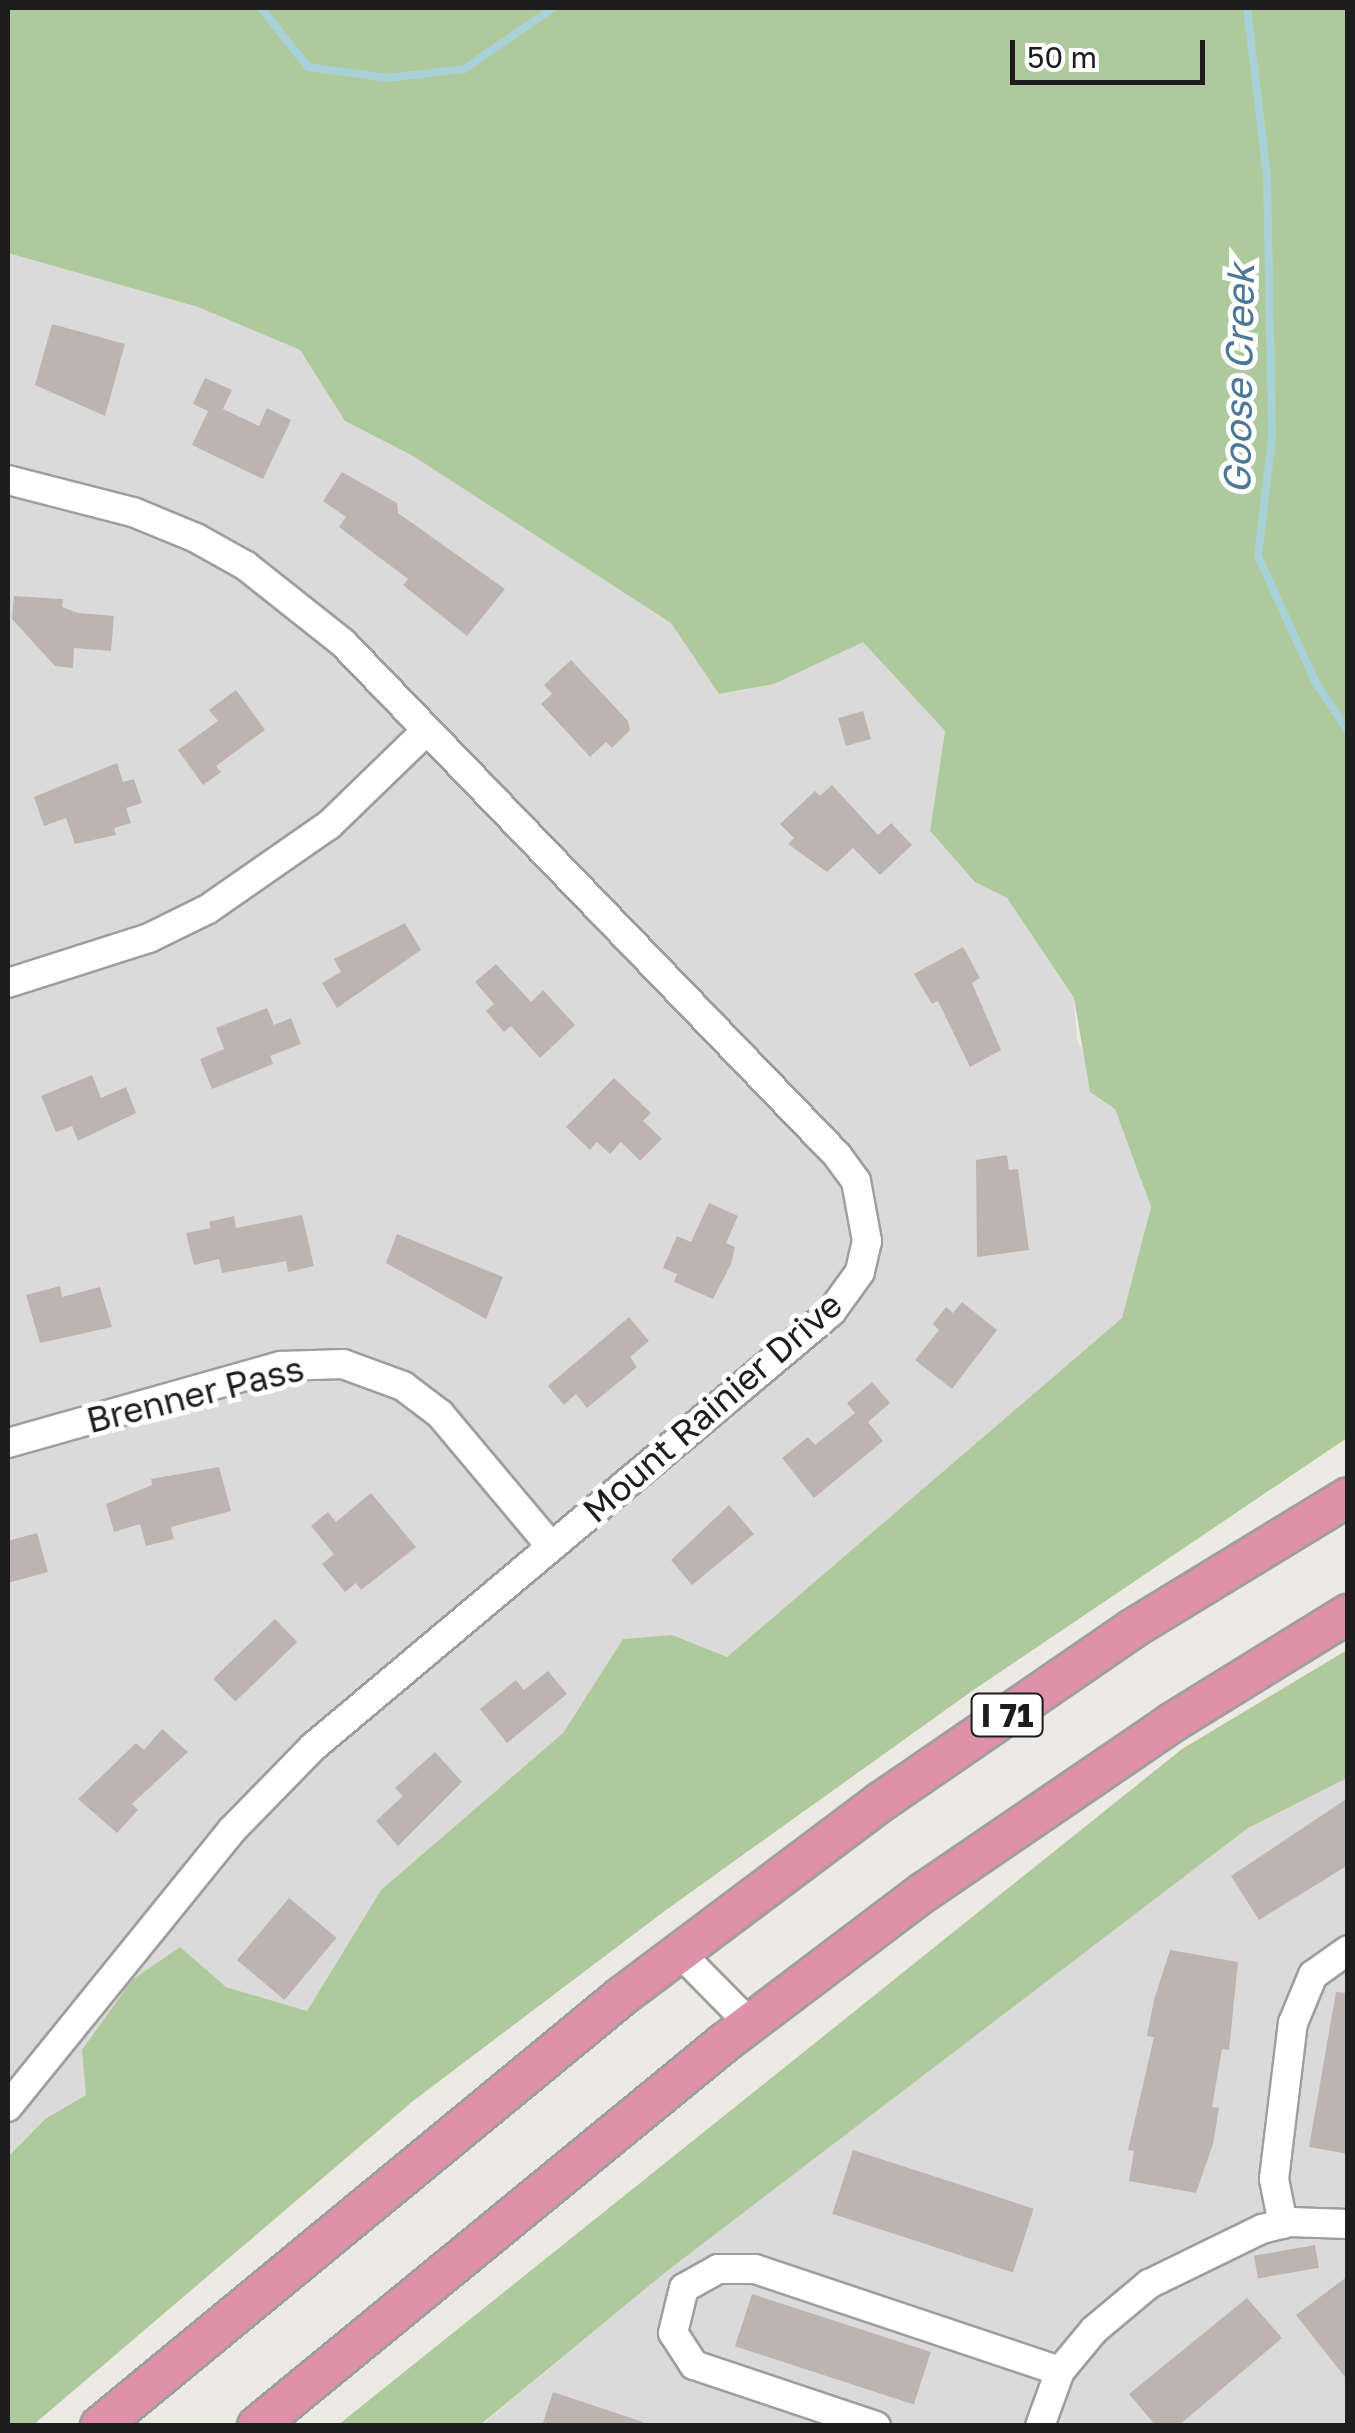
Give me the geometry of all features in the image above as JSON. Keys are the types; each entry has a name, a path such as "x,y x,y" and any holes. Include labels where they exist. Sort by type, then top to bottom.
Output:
{"highway":[{"name":"I 71","path":"100,2426 680,1952 882,1801 1132,1628 1348,1497"},
{"path":"257,2426 749,2023 1110,1764 1348,1614"}],"street":[{"name":"Mount Rainier Drive","path":"8,480 133,512 246,566 343,644 837,1155 866,1213 860,1272 844,1299 313,1746 232,1830 8,2107"},
{"path":"8,983 149,938 208,909 328,825 427,730"},
{"name":"Brenner Pass","path":"8,1443 281,1366 343,1364 393,1381 440,1414 550,1545"},
{"path":"1282,2224 1274,2179 1293,2023 1313,1976 1348,1950"},
{"path":"680,1952 749,2023"},
{"path":"1040,2426 1060,2371 1094,2330 1150,2284 1189,2260 1282,2224 1348,2224"},
{"path":"876,2426 694,2366 673,2334 684,2288 718,2269 755,2269 1060,2371"}],"shaded area":[{"path":"8,253 198,307 300,350 345,421 413,456 672,623 719,694 774,684 863,641 945,731 930,832 975,881 1007,898 1074,999 1077,1040 1115,1109 1151,1207 1122,1318 727,1657 672,1635 623,1639 563,1733 381,1890 307,2011 226,1987 87,2095 45,2119 8,2157"},
{"path":"1347,1778 1347,2425 480,2426 667,2271 1248,1828"}],"green space":[{"path":"8,8 1348,8 1347,1438 972,1691 666,1910 413,2101 32,2426 8,2425 8,2157 45,2119 86,2095 82,2050 132,1980 180,1947 226,1987 307,2011 381,1890 563,1733 623,1639 672,1635 727,1657 1122,1318 1151,1207 1115,1109 1090,1092 1074,998 1007,898 975,882 930,831 945,731 863,642 774,684 719,694 671,623 413,456 345,421 300,350 198,307 8,253"},
{"path":"1347,1650 1347,1778 1248,1828 667,2271 480,2425 338,2425 1182,1749"}],"building":[{"path":"52,324 125,344 105,416 35,385"},
{"path":"205,378 232,390 223,409 259,426 267,408 291,420 263,479 192,445 208,411 193,404"},
{"path":"342,472 397,503 398,513 505,589 467,636 403,585 408,579 339,527 346,517 323,501"},
{"path":"14,596 63,599 62,607 78,613 114,616 111,651 74,648 73,668 55,666 12,619"},
{"path":"571,660 628,721 630,730 612,748 606,742 590,757 541,704 552,694 544,685"},
{"path":"236,690 265,730 216,766 221,772 203,785 178,750 218,721 209,710"},
{"path":"863,711 871,739 846,746 838,718"},
{"path":"117,763 123,782 134,779 142,803 126,808 131,823 114,828 116,835 75,844 66,818 44,826 34,797"},
{"path":"832,785 878,835 891,823 912,845 880,875 853,848 827,872 788,844 794,838 780,824 815,791 820,796"},
{"path":"405,923 421,950 337,1008 322,983 341,972 334,959"},
{"path":"963,947 980,978 972,983 1001,1050 970,1067 938,1001 932,1004 914,974"},
{"path":"496,964 531,1002 543,990 575,1025 540,1058 511,1026 504,1032 486,1011 494,1004 475,982"},
{"path":"267,1008 274,1025 291,1018 301,1044 270,1056 273,1064 212,1089 200,1059 224,1049 216,1028"},
{"path":"92,1075 101,1098 126,1087 136,1113 78,1141 72,1126 56,1132 41,1096"},
{"path":"614,1078 651,1113 643,1121 662,1139 640,1161 621,1142 610,1154 597,1142 590,1150 566,1127"},
{"path":"1007,1155 1009,1170 1018,1169 1029,1250 977,1257 976,1160"},
{"path":"709,1203 738,1216 726,1243 735,1247 731,1264 713,1299 674,1282 677,1274 663,1268 677,1236 691,1242"},
{"path":"302,1215 314,1266 288,1272 286,1261 222,1273 219,1259 194,1265 186,1233 211,1228 209,1222 234,1216 236,1228"},
{"path":"397,1234 503,1277 486,1319 386,1263"},
{"path":"60,1286 62,1297 100,1287 112,1327 40,1343 26,1295"},
{"path":"962,1302 997,1330 952,1389 915,1360 939,1330 933,1324 946,1307 953,1313"},
{"path":"629,1317 649,1341 630,1357 637,1367 587,1408 576,1394 564,1405 548,1386"},
{"path":"872,1382 890,1403 868,1422 883,1441 814,1498 782,1458 808,1437 815,1445 855,1413 847,1403"},
{"path":"219,1467 231,1511 171,1527 174,1539 146,1546 140,1524 114,1532 106,1504 152,1485 151,1479"},
{"path":"371,1493 416,1547 361,1590 356,1583 345,1592 322,1564 334,1554 311,1526 328,1512 336,1522"},
{"path":"729,1505 754,1534 692,1585 671,1560"},
{"path":"37,1533 48,1572 8,1583 8,1541"},
{"path":"275,1619 297,1642 235,1702 213,1679"},
{"path":"548,1671 567,1694 507,1743 480,1709 516,1680 524,1690"},
{"path":"162,1729 188,1752 132,1804 138,1810 117,1833 78,1799 136,1743 144,1750"},
{"path":"435,1752 462,1782 398,1846 376,1821 403,1796 395,1788"},
{"path":"1348,1798 1348,1865 1259,1920 1231,1876"},
{"path":"289,1898 336,1938 284,2000 237,1960"},
{"path":"1170,1950 1238,1962 1229,2050 1222,2049 1212,2107 1219,2108 1213,2144 1196,2193 1129,2181 1134,2151 1128,2150 1154,2037 1147,2036"},
{"path":"1336,1992 1348,1993 1348,2154 1309,2147"},
{"path":"853,2150 1034,2209 1013,2272 832,2214"},
{"path":"1315,2245 1319,2268 1258,2278 1254,2256"},
{"path":"1348,2276 1348,2381 1296,2315"},
{"path":"752,2294 931,2352 914,2404 735,2346"},
{"path":"1247,2298 1282,2338 1178,2426 1156,2426 1129,2394"},
{"path":"553,2392 643,2422 642,2426 542,2426"}],"waterway":[{"name":"Goose Creek","path":"261,8 308,67 387,78 464,69 553,8"},
{"name":"Goose Creek","path":"1247,8 1267,175 1272,437 1258,556 1316,683 1348,731"}]}
